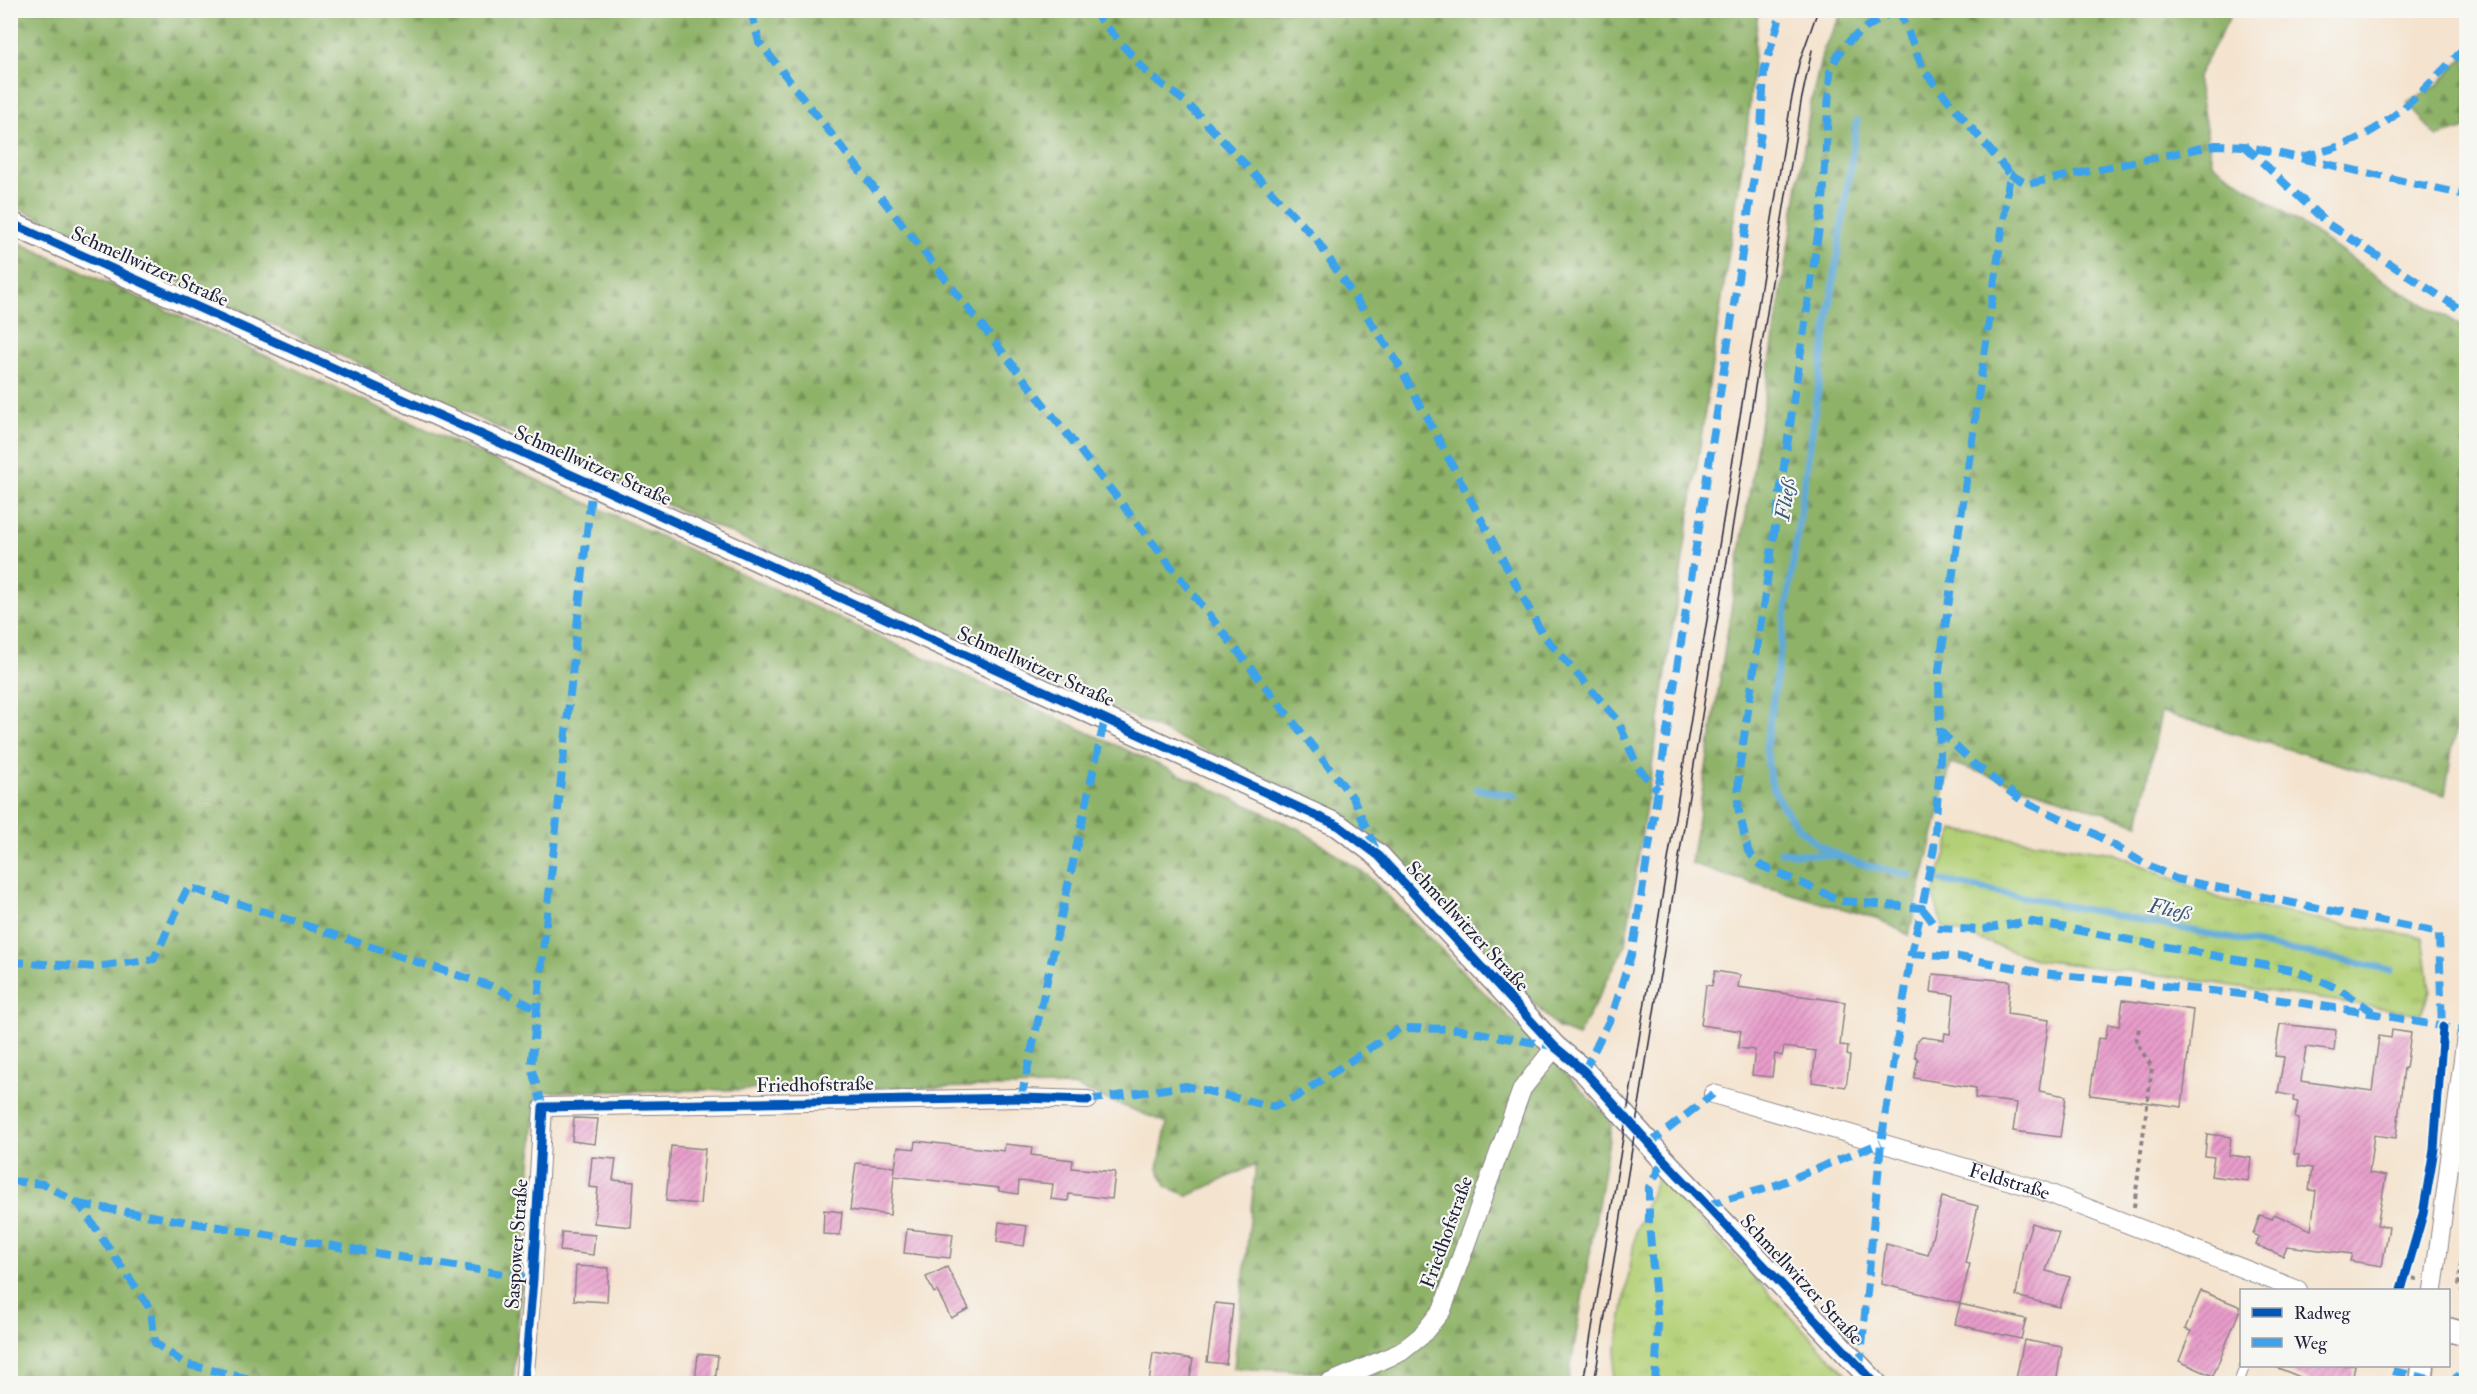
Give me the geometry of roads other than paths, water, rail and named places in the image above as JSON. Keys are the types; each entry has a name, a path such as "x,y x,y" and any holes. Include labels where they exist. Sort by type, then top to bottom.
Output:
{"street":[{"name":"Schmellwitzer Straße","path":"10,223 613,494 1339,826 1379,856 1555,1047 1584,1071 1656,1152 1876,1383"},
{"path":"2433,1289 2466,1036"},
{"name":"Friedhofstraße","path":"1327,1383 1401,1352 1421,1336 1442,1310 1522,1089 1555,1047"},
{"name":"Feldstraße","path":"1713,1094 2038,1190 2276,1286 2292,1289"},
{"name":"Friedhofstraße","path":"543,1107 1009,1098 1088,1100"},
{"name":"Saspower Straße","path":"524,1383 533,1279 543,1107"},
{"path":"2450,1330 2466,1334"},
{"path":"2421,1383 2423,1367"}],"lane":[{"path":"2238,1383 2244,1367"}],"waterway":[{"name":"Fließ","path":"1857,121 1766,748 1772,785 1784,808 1797,826 1811,839 1845,858 1910,875"},
{"name":"Fließ","path":"1477,789 1515,796"},
{"name":"Fließ","path":"1781,852 1834,856"},
{"name":"Fließ","path":"1942,881 2391,970"}],"tram line":[{"path":"1583,1384 1791,102 1799,63 1818,10"},
{"path":"1594,1384 1801,102 1812,50"}]}
